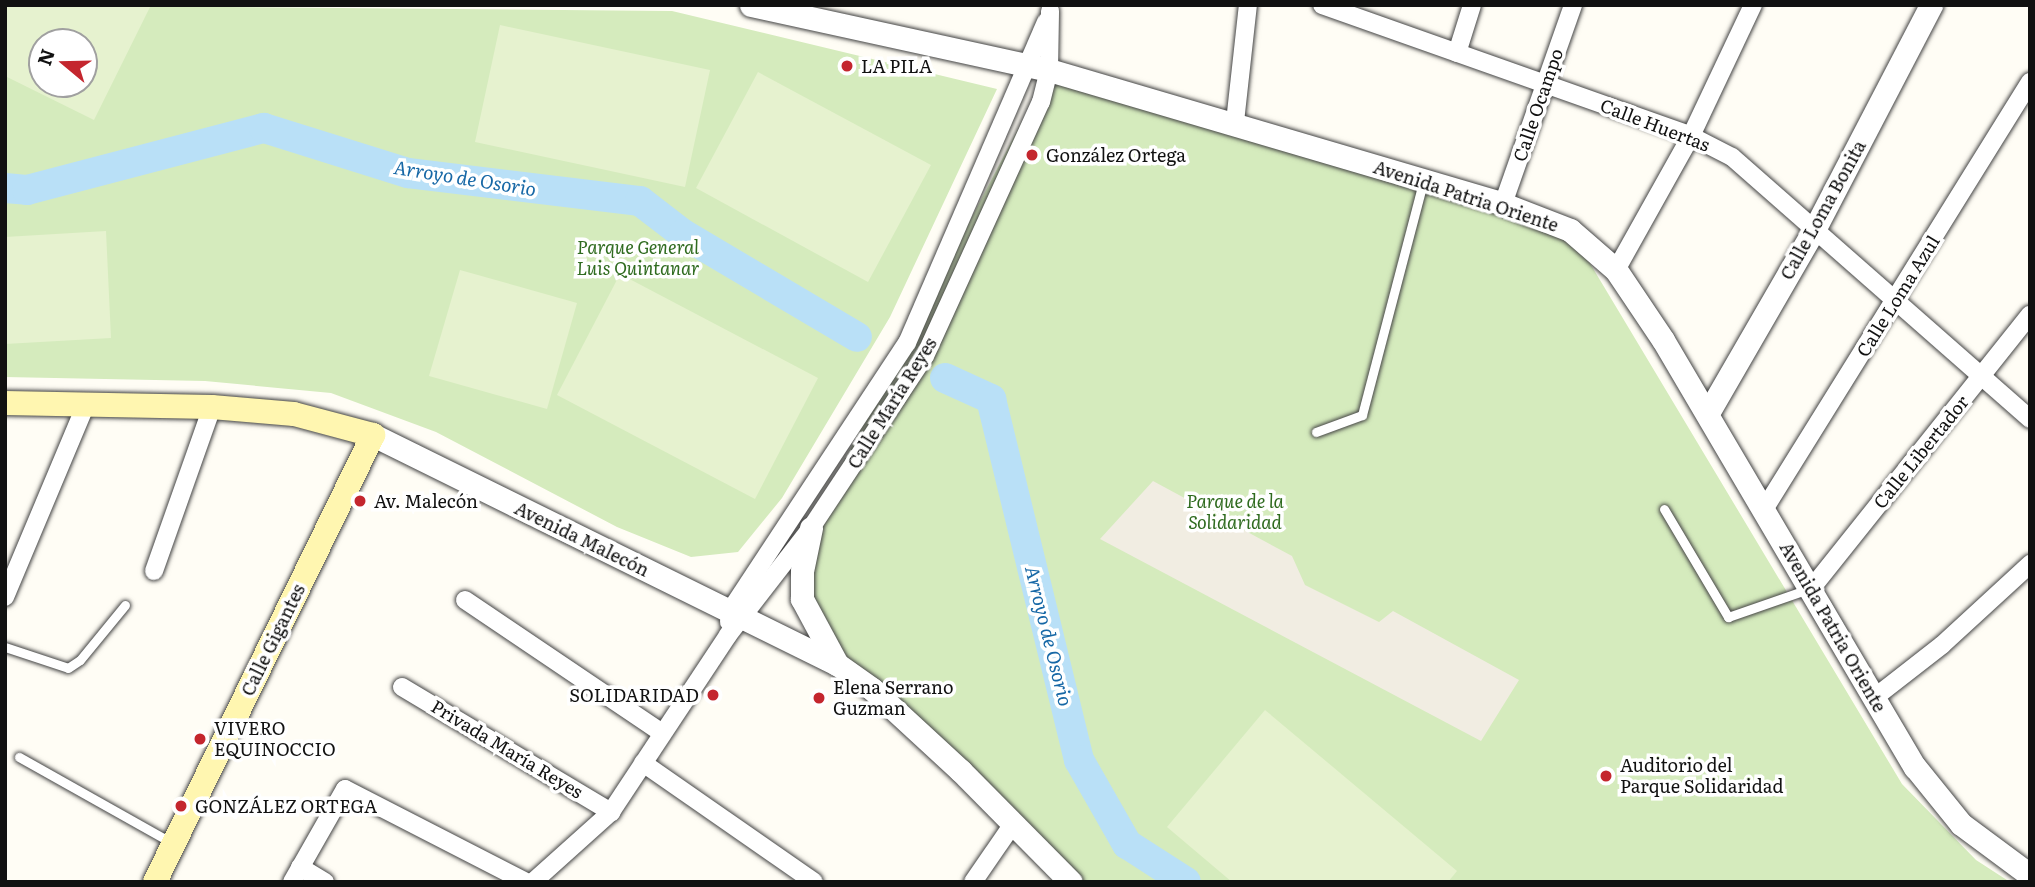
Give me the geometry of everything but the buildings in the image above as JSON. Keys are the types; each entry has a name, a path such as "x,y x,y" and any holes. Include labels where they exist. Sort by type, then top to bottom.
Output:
{"main road":[{"name":"Avenida Malecón","path":"5,403 212,407 294,414 373,435"},
{"name":"Calle Gigantes","path":"155,882 373,435"}],"street":[{"path":"1235,122 1248,5"},
{"name":"Calle Huertas","path":"1322,5 1691,136 1732,157 2030,419"},
{"path":"1457,53 1472,5"},
{"name":"Calle Ocampo","path":"1503,204 1573,5"},
{"path":"1616,270 1691,136 1753,5"},
{"name":"Calle Loma Bonita","path":"1708,412 1815,228 1931,5"},
{"name":"Avenida Patria Oriente","path":"767,7 1038,67 1235,122 1423,182 1503,204 1570,230 1616,270 1708,412 1915,767 1961,824 2030,875"},
{"path":"1038,67 1051,8"},
{"name":"Calle María Reyes","path":"736,613 811,528 925,356 1031,126 1038,67"},
{"name":"Calle María Reyes","path":"533,882 611,812 728,635 736,613 907,343 1038,67"},
{"name":"Calle Loma Azul","path":"1765,508 2030,82"},
{"name":"Calle Libertador","path":"1811,589 2030,315"},
{"path":"5,597 86,404"},
{"path":"154,571 212,407"},
{"name":"Avenida Malecón","path":"373,435 836,664 872,690 1071,882"},
{"path":"811,528 802,571 802,598 836,664"},
{"path":"1874,698 1942,645 2030,564"},
{"path":"465,600 662,732"},
{"name":"Privada María Reyes","path":"402,687 611,812"},
{"path":"643,763 789,875 814,882"},
{"path":"326,882 296,875 345,789 526,882"},
{"path":"973,882 1013,824"}],"lane":[{"path":"1316,432 1362,415 1423,182"},
{"path":"1664,509 1728,617 1811,589"},
{"path":"5,647 68,668 80,660 125,605"},
{"path":"19,757 173,844"}],"green space":[{"name":"Parque General Luis Quintanar","path":"5,5 672,11 997,89 890,317 782,498 738,552 691,557 617,527 436,432 331,393 205,381 5,377"},
{"path":"5,5 151,5 94,120 50,98 98,98 98,28 28,28 28,87 5,76"},
{"path":"500,25 710,70 685,187 475,142"},
{"name":"Parque de la Solidaridad","path":"1049,70 1570,230 1902,784 1976,860 2010,882 1068,882 837,664 802,599 803,539"},
{"path":"758,72 931,165 868,282 696,188"},
{"path":"106,231 111,338 5,344 5,237"},
{"path":"460,270 577,303 547,409 429,376"},
{"path":"620,274 818,378 755,499 557,395"},
{"path":"1265,710 1457,871 1448,882 1232,882 1167,827"}],"shaded area":[{"path":"1153,481 1292,556 1305,585 1379,622 1393,611 1519,680 1481,741 1100,539"}],"waterway":[{"name":"Arroyo de Osorio","path":"5,188 27,190 264,128 408,173 640,201 683,234 857,337"},
{"name":"Arroyo de Osorio","path":"945,378 991,399 1079,760 1127,844 1186,882"}],"place":[{"name":"LA PILA","path":"847,66"},
{"name":"González Ortega","path":"1032,155"},
{"name":"Av. Malecón","path":"360,501"},
{"name":"SOLIDARIDAD","path":"713,695"},
{"name":"Elena Serrano Guzman","path":"819,698"},
{"name":"VIVERO EQUINOCCIO","path":"200,739"},
{"name":"Auditorio del Parque Solidaridad","path":"1606,776"},
{"name":"GONZÁLEZ ORTEGA","path":"181,806"}]}
